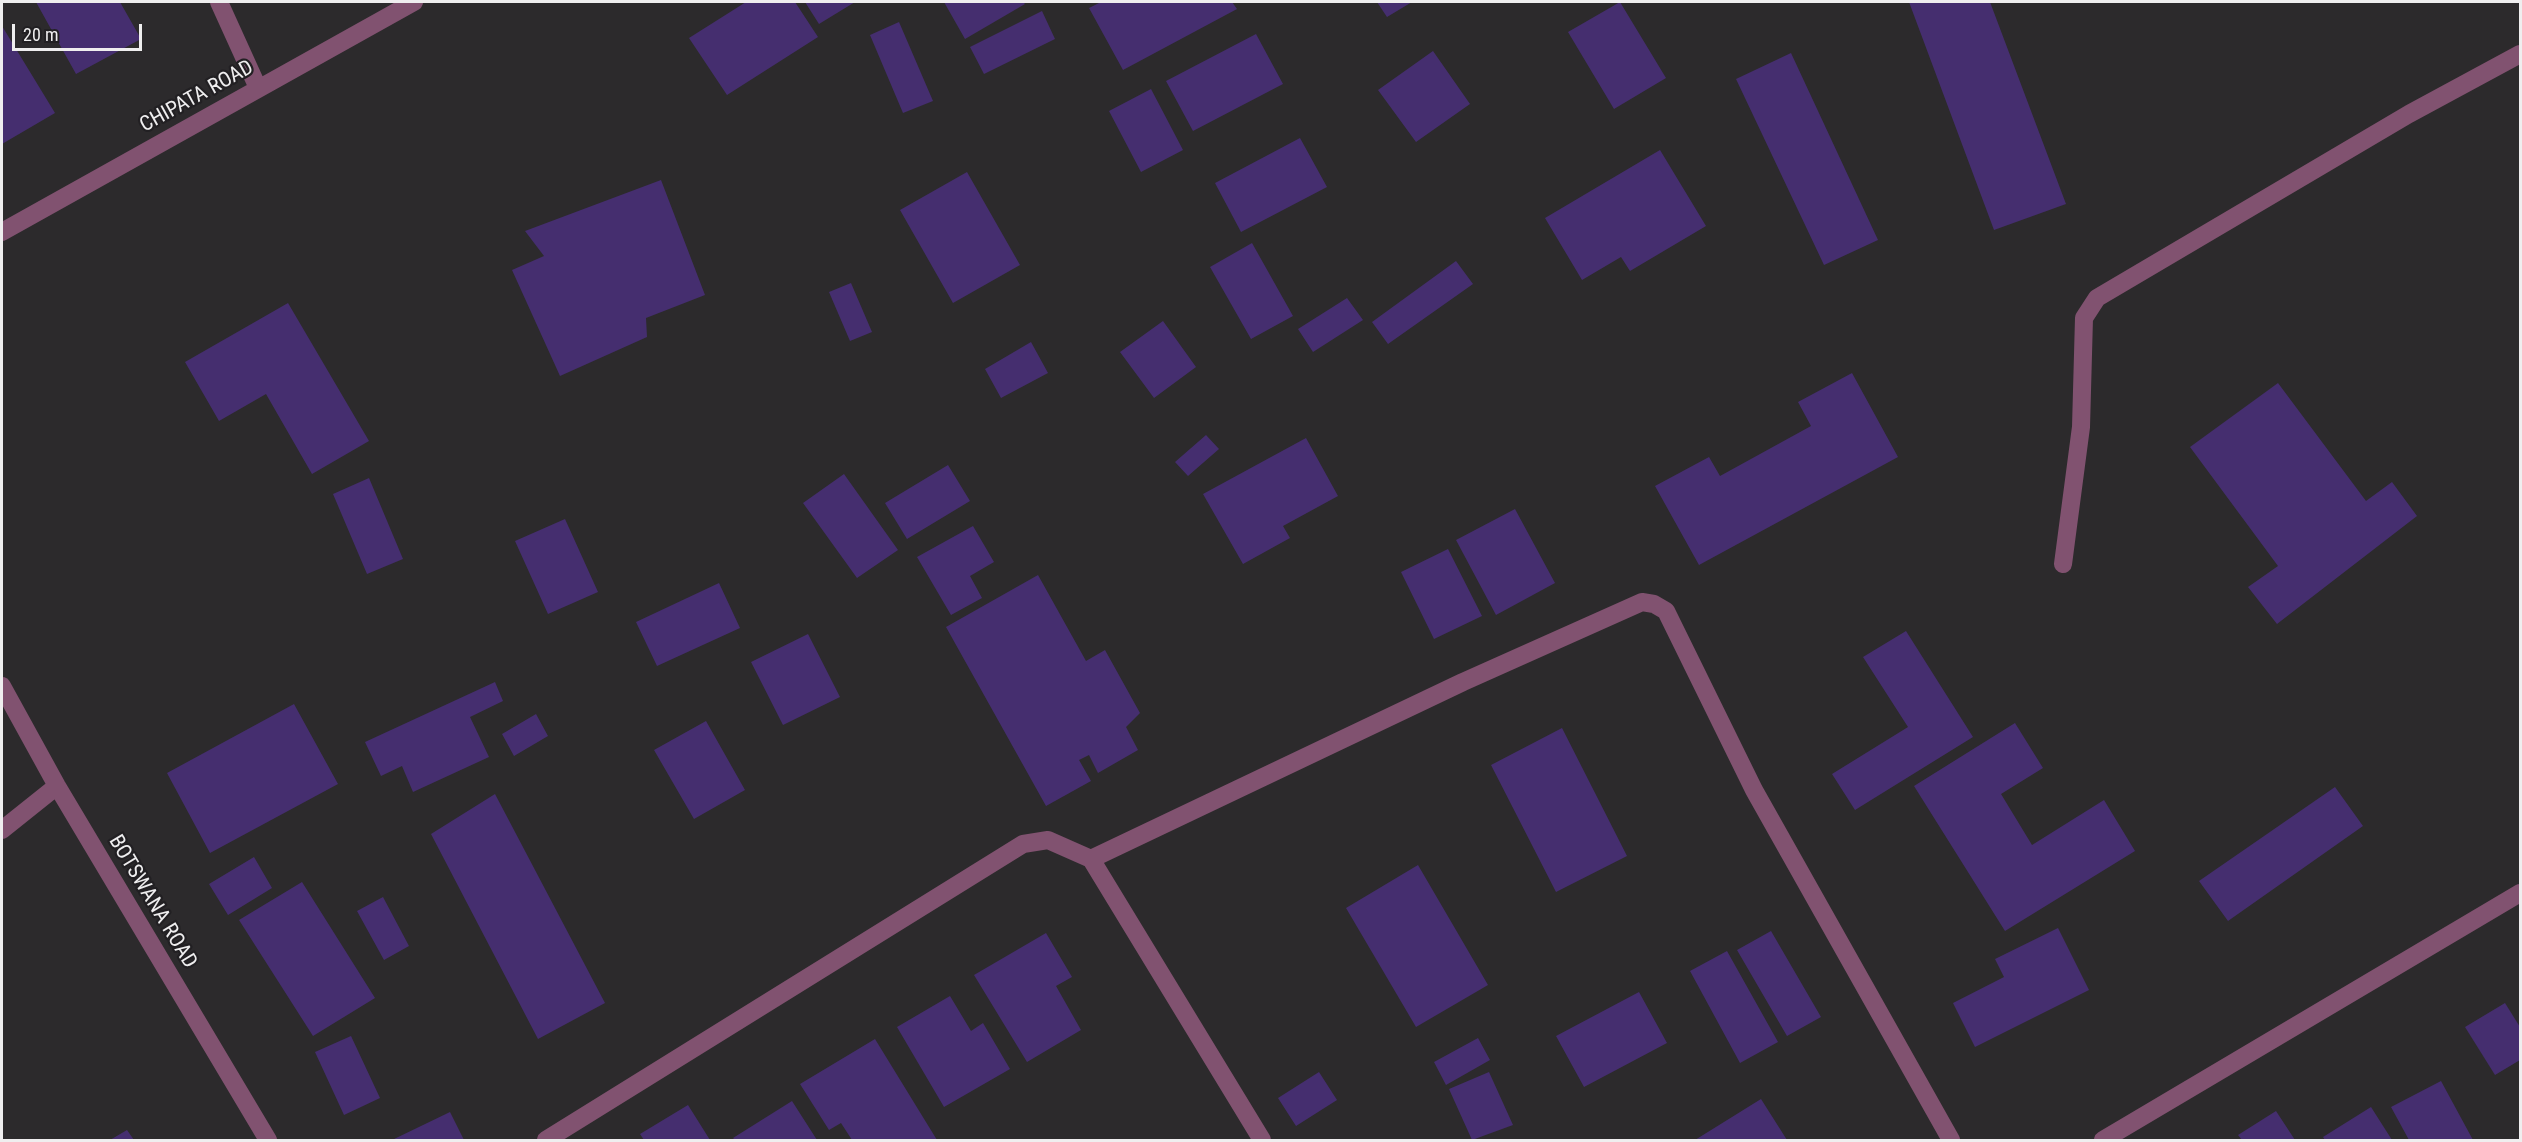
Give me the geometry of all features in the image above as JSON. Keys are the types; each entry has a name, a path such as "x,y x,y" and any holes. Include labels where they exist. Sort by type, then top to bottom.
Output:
{"street":[{"path":"219,2 258,88"},
{"name":"CHIPATA ROAD","path":"2,232 414,2"},
{"path":"2063,564 2081,427 2084,318 2097,298 2409,114 2520,54"},
{"path":"1090,859 1633,604 1642,602 1654,604 1666,612 1754,790 1951,1140"},
{"name":"BOTSWANA ROAD","path":"2,686 57,786 267,1140"},
{"path":"2,830 57,786"},
{"path":"546,1140 1023,844 1048,840 1090,859 1262,1140"},
{"path":"2103,1140 2520,893"}],"building":[{"path":"36,2 120,2 141,39 76,74"},
{"path":"746,2 795,2 818,37 727,95 689,38"},
{"path":"805,2 855,2 819,24"},
{"path":"944,2 1023,2 1025,4 965,39"},
{"path":"1101,2 1232,2 1237,9 1123,70 1089,8"},
{"path":"1377,2 1412,2 1387,17"},
{"path":"1620,2 1666,78 1614,109 1568,32"},
{"path":"1909,2 1990,2 2066,204 1994,230"},
{"path":"1042,11 1055,39 984,74 970,47"},
{"path":"899,22 933,101 903,113 870,35"},
{"path":"2,26 55,113 2,144"},
{"path":"1256,34 1283,84 1193,131 1166,81"},
{"path":"1433,51 1470,104 1416,142 1378,90"},
{"path":"1791,53 1878,240 1824,265 1736,79"},
{"path":"1151,89 1183,150 1141,172 1109,111"},
{"path":"1300,138 1327,187 1241,232 1215,183"},
{"path":"1660,150 1706,226 1630,271 1621,257 1582,280 1545,218"},
{"path":"967,172 1020,265 953,303 900,210"},
{"path":"661,180 705,295 646,318 647,337 560,376 512,270 544,256 525,231"},
{"path":"1252,243 1293,316 1251,339 1210,267"},
{"path":"1456,261 1473,284 1388,344 1372,322"},
{"path":"851,283 872,332 850,341 829,292"},
{"path":"1347,298 1363,320 1313,352 1298,329"},
{"path":"288,303 369,441 312,474 266,394 219,421 185,362"},
{"path":"1163,321 1196,367 1154,398 1120,352"},
{"path":"1031,342 1048,373 1001,398 985,369"},
{"path":"1852,373 1898,457 1699,565 1655,486 1709,457 1720,476 1811,426 1798,402"},
{"path":"2278,383 2366,501 2392,482 2417,516 2277,624 2248,587 2278,566 2190,447"},
{"path":"1206,435 1219,449 1188,476 1175,462"},
{"path":"1306,438 1338,496 1283,526 1290,538 1243,564 1203,494"},
{"path":"948,465 970,501 907,539 885,503"},
{"path":"844,474 898,550 857,578 803,503"},
{"path":"369,478 403,559 367,574 333,494"},
{"path":"1515,509 1555,583 1496,615 1456,540"},
{"path":"565,519 598,592 548,614 515,541"},
{"path":"973,526 994,562 970,576 982,598 951,615 917,557"},
{"path":"1448,549 1482,616 1434,639 1401,572"},
{"path":"1038,575 1086,661 1105,650 1140,713 1126,727 1138,750 1098,773 1089,755 1079,760 1091,781 1046,806 946,627"},
{"path":"719,583 740,628 657,666 636,622"},
{"path":"1906,631 1973,737 1855,810 1832,774 1908,727 1863,657"},
{"path":"808,634 840,697 783,725 751,662"},
{"path":"495,682 503,701 470,717 489,757 413,792 402,766 381,776 365,742"},
{"path":"294,704 338,784 210,853 167,773"},
{"path":"536,714 548,736 514,756 502,734"},
{"path":"706,721 745,790 694,819 654,750"},
{"path":"2015,723 2043,768 2001,794 2032,845 2104,800 2135,851 2005,931 1914,786"},
{"path":"1562,728 1627,856 1556,892 1491,765"},
{"path":"2335,787 2363,826 2228,921 2199,881"},
{"path":"495,794 605,1003 538,1039 431,834"},
{"path":"254,857 272,888 228,915 209,884"},
{"path":"1418,865 1488,985 1416,1027 1346,908"},
{"path":"302,882 375,998 313,1036 239,920"},
{"path":"383,897 409,946 384,960 357,911"},
{"path":"2058,928 2089,990 1975,1047 1953,1003 2004,977 1995,959"},
{"path":"1771,931 1821,1017 1787,1036 1737,950"},
{"path":"1046,933 1072,977 1056,986 1081,1030 1027,1062 974,975"},
{"path":"1727,951 1778,1042 1740,1063 1690,971"},
{"path":"1639,992 1667,1043 1584,1087 1556,1036"},
{"path":"950,996 971,1031 983,1023 1010,1069 944,1107 897,1027"},
{"path":"2505,1003 2520,1027 2520,1060 2495,1075 2465,1027"},
{"path":"351,1036 380,1098 344,1115 315,1052"},
{"path":"1478,1038 1490,1060 1446,1085 1434,1062"},
{"path":"875,1039 937,1140 852,1140 841,1123 829,1130 800,1084"},
{"path":"1319,1072 1337,1100 1296,1126 1278,1098"},
{"path":"1489,1072 1513,1125 1472,1140 1449,1089"},
{"path":"2441,1081 2473,1140 2409,1140 2391,1107"},
{"path":"1761,1099 1787,1140 1695,1140"},
{"path":"792,1101 817,1140 735,1140 733,1138"},
{"path":"688,1105 710,1140 644,1140 640,1134"},
{"path":"2371,1107 2392,1140 2325,1140 2323,1137"},
{"path":"2276,1111 2295,1140 2242,1140 2238,1135"},
{"path":"450,1112 464,1140 392,1140"},
{"path":"127,1130 134,1140 110,1140"}]}
